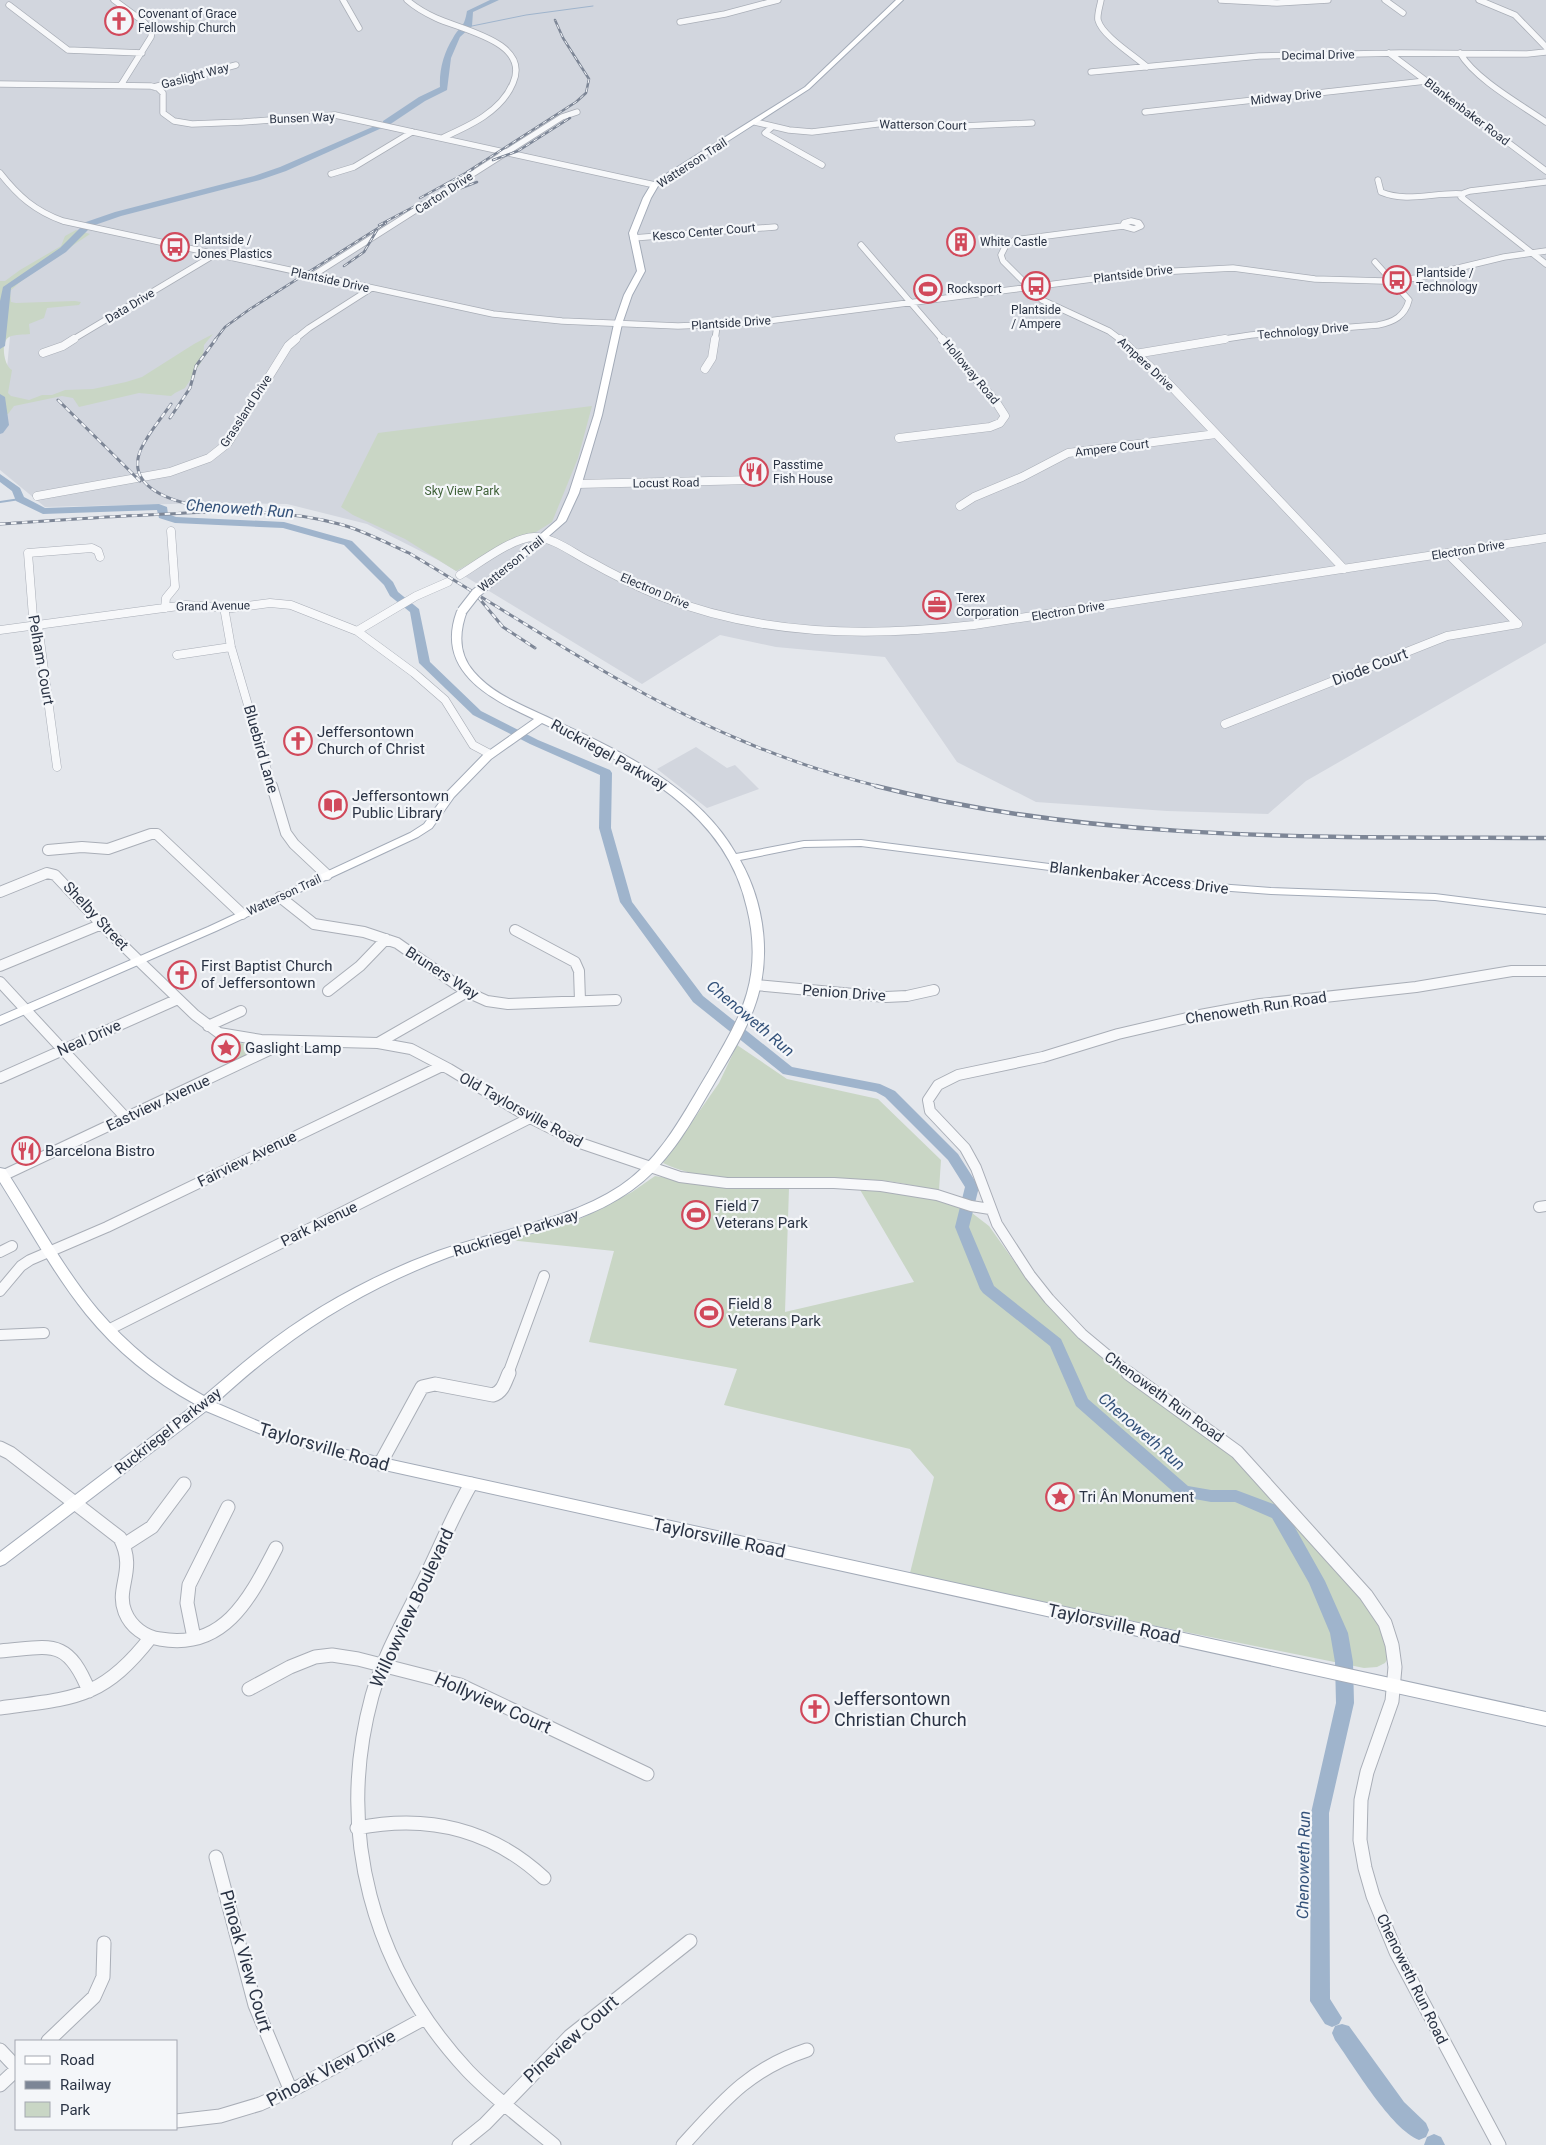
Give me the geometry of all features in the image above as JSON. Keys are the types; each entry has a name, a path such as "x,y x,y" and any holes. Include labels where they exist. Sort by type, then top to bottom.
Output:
{"main road":[{"name":"Watterson Trail","path":"0,1021 139,961 406,839 425,828 450,795 490,754 542,718 495,695 469,674 459,658 455,641 456,625 462,611 475,594 543,539 561,521 577,484 598,415 618,324 628,295 641,271 633,238 634,228 655,184 813,84 847,48 900,0"},
{"name":"Ruckriegel Parkway","path":"0,1560 204,1404 274,1346 340,1303 377,1283 456,1250 546,1225 586,1211 623,1190 650,1168 674,1138 737,1031 755,985 758,960 758,927 751,895 734,858 709,823 668,787 626,761 542,718"},
{"name":"Blankenbaker Access Drive","path":"734,858 804,844 861,843 1191,885 1262,890 1435,897 1546,911"},
{"name":"Taylorsville Road","path":"1,1174 93,1313 108,1330 152,1370 204,1404 275,1434 380,1464 929,1585 1329,1670 1546,1719"}],"street":[{"path":"114,0 152,30 151,37 142,53 121,85"},
{"path":"344,0 359,28"},
{"path":"407,0 420,12 436,20 502,44 512,52 517,67 514,84 501,101 481,117 442,138"},
{"path":"680,22 725,14 778,0"},
{"path":"1101,0 1098,14 1099,23 1147,67"},
{"path":"1221,0 1277,3 1328,0"},
{"path":"1385,0 1402,13"},
{"path":"1480,0 1499,6 1515,15 1546,47"},
{"path":"9,5 68,50 142,53"},
{"name":"Decimal Drive","path":"1091,72 1248,57 1389,53 1546,52"},
{"name":"Blankenbaker Road","path":"1389,53 1546,170"},
{"path":"1460,53 1467,65 1475,72 1546,122"},
{"name":"Gaslight Way","path":"154,87 236,65"},
{"name":"Midway Drive","path":"1145,112 1426,81"},
{"path":"0,84 154,87"},
{"name":"Bunsen Way","path":"154,87 163,92 162,112 164,116 181,124 211,125 322,114 347,117 655,184"},
{"name":"Carton Drive","path":"312,276 562,117 577,112"},
{"name":"Watterson Court","path":"755,122 772,127 812,132 884,123 978,126 1032,123"},
{"path":"772,127 766,133 822,164"},
{"path":"331,174 354,167 412,132"},
{"name":"Plantside Drive","path":"0,172 16,194 31,208 48,217 76,225 495,315 618,324 717,326 770,322 1154,271 1206,268 1254,270 1331,280 1391,281 1427,276 1486,260 1546,253"},
{"path":"1378,180 1381,192 1394,197 1406,198 1449,193 1462,194 1470,191 1546,182"},
{"path":"1462,194 1463,200 1546,264"},
{"name":"Ampere Drive","path":"1123,226 1028,237 1015,240 1000,253 1002,258 1028,287 1047,303 1116,336 1169,384 1344,568"},
{"name":"Kesco Center Court","path":"633,238 775,227"},
{"name":"Holloway Road","path":"861,245 996,402 1005,416 1000,424 990,427 899,438"},
{"name":"Data Drive","path":"43,353 63,346 214,255"},
{"name":"Technology Drive","path":"1136,354 1251,336 1385,324 1404,314 1408,304 1406,297 1375,262"},
{"name":"Grassland Drive","path":"37,496 170,472 192,466 209,458 228,443 288,346 310,328 370,289"},
{"path":"705,369 712,358 717,326"},
{"name":"Ampere Court","path":"960,506 974,497 1022,477 1068,453 1216,434"},
{"name":"Locust Road","path":"577,484 754,480"},
{"path":"165,608 164,601 166,596 175,587 171,531"},
{"path":"460,575 522,539 531,537 543,539"},
{"name":"Electron Drive","path":"543,539 647,590 705,612 780,627 849,633 914,632 974,625 1546,538"},
{"name":"Pelham Court","path":"57,767 38,625 33,616 28,553 88,548 97,550 100,557"},
{"name":"Diode Court","path":"1225,724 1447,636 1518,624 1447,553"},
{"path":"357,630 410,599 448,582"},
{"name":"Grand Avenue","path":"0,630 194,604 224,607 283,604 304,609 357,630 414,673 444,700 473,745 490,754"},
{"name":"Bluebird Lane","path":"224,607 231,647 286,833 294,844 327,874"},
{"path":"177,655 231,647"},
{"path":"48,850 82,846 108,849 146,835 157,834 242,914"},
{"name":"Shelby Street","path":"0,892 50,873 59,878 139,961"},
{"name":"Bruners Way","path":"280,897 314,924 364,932 403,947 467,992 487,1001 500,1004 616,1000"},
{"path":"0,966 102,924"},
{"path":"515,930 575,962 579,971 580,1001"},
{"path":"328,991 356,970 386,939"},
{"name":"Old Taylorsville Road","path":"139,961 208,1026 224,1034 286,1042 378,1043 411,1049 530,1118 585,1146 680,1177 707,1182 872,1185 950,1198 971,1206 990,1208"},
{"name":"Chenoweth Run Road","path":"1499,2145 1402,1963 1379,1912 1366,1868 1359,1824 1360,1803 1392,1701 1394,1685 1394,1655 1390,1634 1381,1617 1366,1595 1237,1452 1205,1426 1121,1368 1049,1299 1022,1263 997,1224 976,1168 965,1148 929,1108 928,1100 933,1090 951,1078 1043,1057 1135,1030 1234,1008 1416,987 1512,971 1546,971"},
{"path":"0,982 126,1118"},
{"name":"Penion Drive","path":"755,985 886,997 907,996 934,990"},
{"path":"378,1043 467,992"},
{"name":"Neal Drive","path":"0,1078 178,999"},
{"path":"208,1026 241,1011"},
{"name":"Eastview Avenue","path":"1,1174 126,1118 286,1042"},
{"name":"Fairview Avenue","path":"0,1291 21,1266 442,1066"},
{"name":"Park Avenue","path":"108,1330 530,1118"},
{"path":"0,1252 12,1246"},
{"path":"380,1464 422,1388 435,1384 492,1396 500,1393 544,1276"},
{"path":"0,1335 44,1332"},
{"path":"0,1448 10,1453 115,1532 124,1546 128,1567 122,1604 131,1624 151,1637 167,1640 194,1638 210,1634 233,1619 250,1597 276,1548"},
{"path":"124,1546 154,1527 184,1484"},
{"name":"Willowview Boulevard","path":"471,1484 383,1665 372,1697 363,1733 357,1771 357,1828 363,1872 378,1927 391,1959 425,2018 459,2061 505,2104 554,2145"},
{"path":"194,1638 187,1603 189,1585 228,1507"},
{"path":"0,1708 65,1700 89,1691 123,1671 151,1637"},
{"path":"0,1652 51,1648 64,1651 75,1661 89,1691"},
{"name":"Hollyview Court","path":"249,1688 300,1662 317,1656 340,1656 428,1674 460,1685 647,1774"},
{"path":"357,1828 402,1822 444,1826 473,1834 523,1859 544,1878"},
{"name":"Pinoak View Court","path":"216,1857 255,2005 291,2092"},
{"name":"Pineview Court","path":"459,2145 505,2104 574,2032 690,1941"},
{"path":"49,2040 94,1997 103,1977 104,1943"},
{"name":"Pinoak View Drive","path":"178,2122 210,2118 271,2101 291,2092 425,2018"},
{"path":"0,2050 15,2068"},
{"path":"682,2145 748,2077 770,2063 807,2050"},
{"path":"0,2085 15,2070"}],"shaded area":[{"path":"0,0 1546,0 1546,643 1306,781 1268,814 1167,811 1036,802 957,762 885,657 776,647 720,635 642,684 438,560 367,524 287,504 213,503 45,507 0,470 0,392 7,368 13,305 0,290"},
{"path":"696,747 727,768 735,765 759,789 707,808 657,769"}],"green space":[{"path":"76,230 90,234 27,276 10,291 11,302 16,303 81,302 79,305 47,308 44,318 29,324 30,334 14,335 6,340 4,349 5,359 12,370 8,393 11,396 29,400 65,390 93,389 126,382 142,377 213,334 204,345 203,359 185,388 171,396 139,393 79,407 73,398 62,396 14,406 8,414 0,413 0,281 5,281 61,246 65,236"},
{"name":"Sky View Park","path":"592,406 578,458 552,522 536,532 525,535 456,571 405,539 353,515 341,507 378,433"},
{"path":"218,1039 268,1048 230,1061 212,1043"},
{"path":"737,1045 787,1079 878,1099 941,1160 939,1190 875,1180 739,1180 686,1172 663,1163 719,1083"},
{"path":"655,1176 697,1183 789,1188 785,1312 914,1282 859,1188 919,1196 945,1202 972,1213 989,1226 1021,1271 1075,1332 1127,1379 1235,1458 1370,1610 1386,1641 1388,1658 1385,1663 1377,1667 1364,1668 910,1573 934,1477 910,1449 724,1405 737,1369 589,1342 614,1251 509,1240 576,1221 632,1192"}],"waterway":[{"name":"Chenoweth Run","path":"465,29 468,26 470,11 496,0"},
{"path":"467,27 526,15 593,6"},
{"name":"Chenoweth Run","path":"386,123 422,99 444,88 443,82 447,58 450,49 462,31"},
{"name":"Chenoweth Run","path":"0,346 7,287 63,250 89,224 118,214 257,178 283,169 380,127"},
{"name":"Chenoweth Run","path":"0,397 4,425 0,431"},
{"name":"Chenoweth Run","path":"0,477 16,490 20,499 43,511 159,507 163,509 163,516 175,520 284,525 348,543 389,584 394,594 415,611 425,663 477,713 534,742 606,773 605,828 626,902 698,999 788,1071 880,1088 890,1094 953,1157 972,1187 962,1227 988,1289 1056,1343 1082,1402 1184,1492 1211,1496 1236,1496 1278,1513 1317,1581 1339,1633 1344,1662 1345,1703 1320,1813 1320,2001 1332,2018"},
{"path":"0,502 20,499"},
{"name":"Chenoweth Run","path":"1342,2033 1397,2109 1419,2130"}],"railway":[{"path":"467,172 576,102 586,93 589,79 563,38 555,20"},
{"path":"493,160 518,151 570,118"},
{"path":"420,198 473,169"},
{"path":"379,225 419,204 477,182"},
{"path":"215,340 225,327 250,309 386,223"},
{"path":"344,266 364,252 377,230"},
{"path":"170,418 190,388 196,366 216,339"},
{"path":"58,400 140,481"},
{"path":"171,404 141,449 138,462 139,474 155,491 166,497 203,507"},
{"path":"0,524 196,512 246,512 295,515 343,525 409,553 570,652 695,720 791,760 881,787"},
{"path":"478,597 503,627 535,648"},
{"path":"876,786 958,804 1042,818 1125,827 1293,836 1546,838"}],"place":[{"name":"Covenant of Grace Fellowship Church","path":"119,21"},
{"name":"White Castle","path":"961,242"},
{"name":"Plantside / Jones Plastics","path":"175,247"},
{"name":"Plantside / Technology","path":"1397,280"},
{"name":"Plantside / Ampere","path":"1036,286"},
{"name":"Rocksport","path":"928,289"},
{"name":"Passtime Fish House","path":"754,472"},
{"name":"Terex Corporation","path":"937,605"},
{"name":"Jeffersontown Church of Christ","path":"298,741"},
{"name":"Jeffersontown Public Library","path":"333,805"},
{"name":"First Baptist Church of Jeffersontown","path":"182,975"},
{"name":"Gaslight Lamp","path":"226,1048"},
{"name":"Barcelona Bistro","path":"26,1151"},
{"name":"Field 7 Veterans Park","path":"696,1215"},
{"name":"Field 8 Veterans Park","path":"709,1313"},
{"name":"Tri Ân Monument","path":"1060,1497"},
{"name":"Jeffersontown Christian Church","path":"815,1709"}]}
